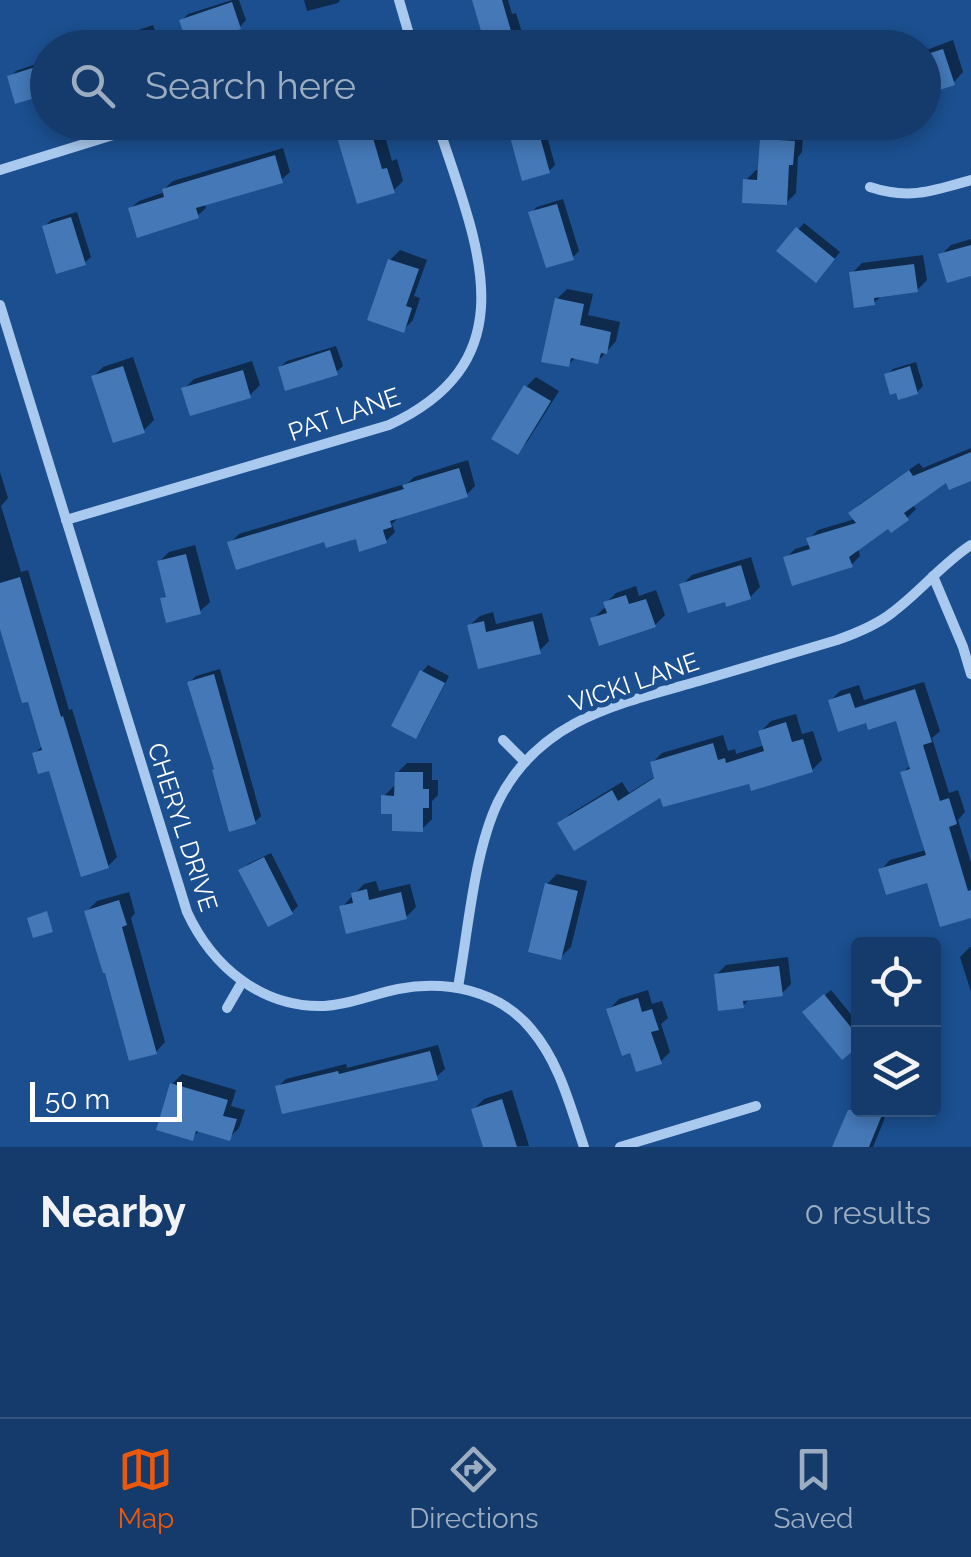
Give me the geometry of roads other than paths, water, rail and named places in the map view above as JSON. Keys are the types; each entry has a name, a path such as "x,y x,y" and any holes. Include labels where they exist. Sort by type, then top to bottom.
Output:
{"street":[{"path":"398,0 405,30"},
{"path":"0,170 97,140"},
{"name":"PAT LANE","path":"66,520 389,425 414,414 449,385 469,355 476,336 483,289 474,243 442,140"},
{"path":"870,187 904,195 971,180"},
{"name":"CHERYL DRIVE","path":"0,305 187,912 212,956 242,982 279,1000 302,1005 325,1006 400,989 458,987 508,1008 534,1032 560,1075 584,1147"},
{"name":"VICKI LANE","path":"458,987 490,823 507,786 549,738 612,706 862,630 892,613 971,546"},
{"path":"933,576 971,674"},
{"path":"503,740 525,762"},
{"path":"227,1008 242,982"},
{"path":"620,1147 756,1106"}]}
